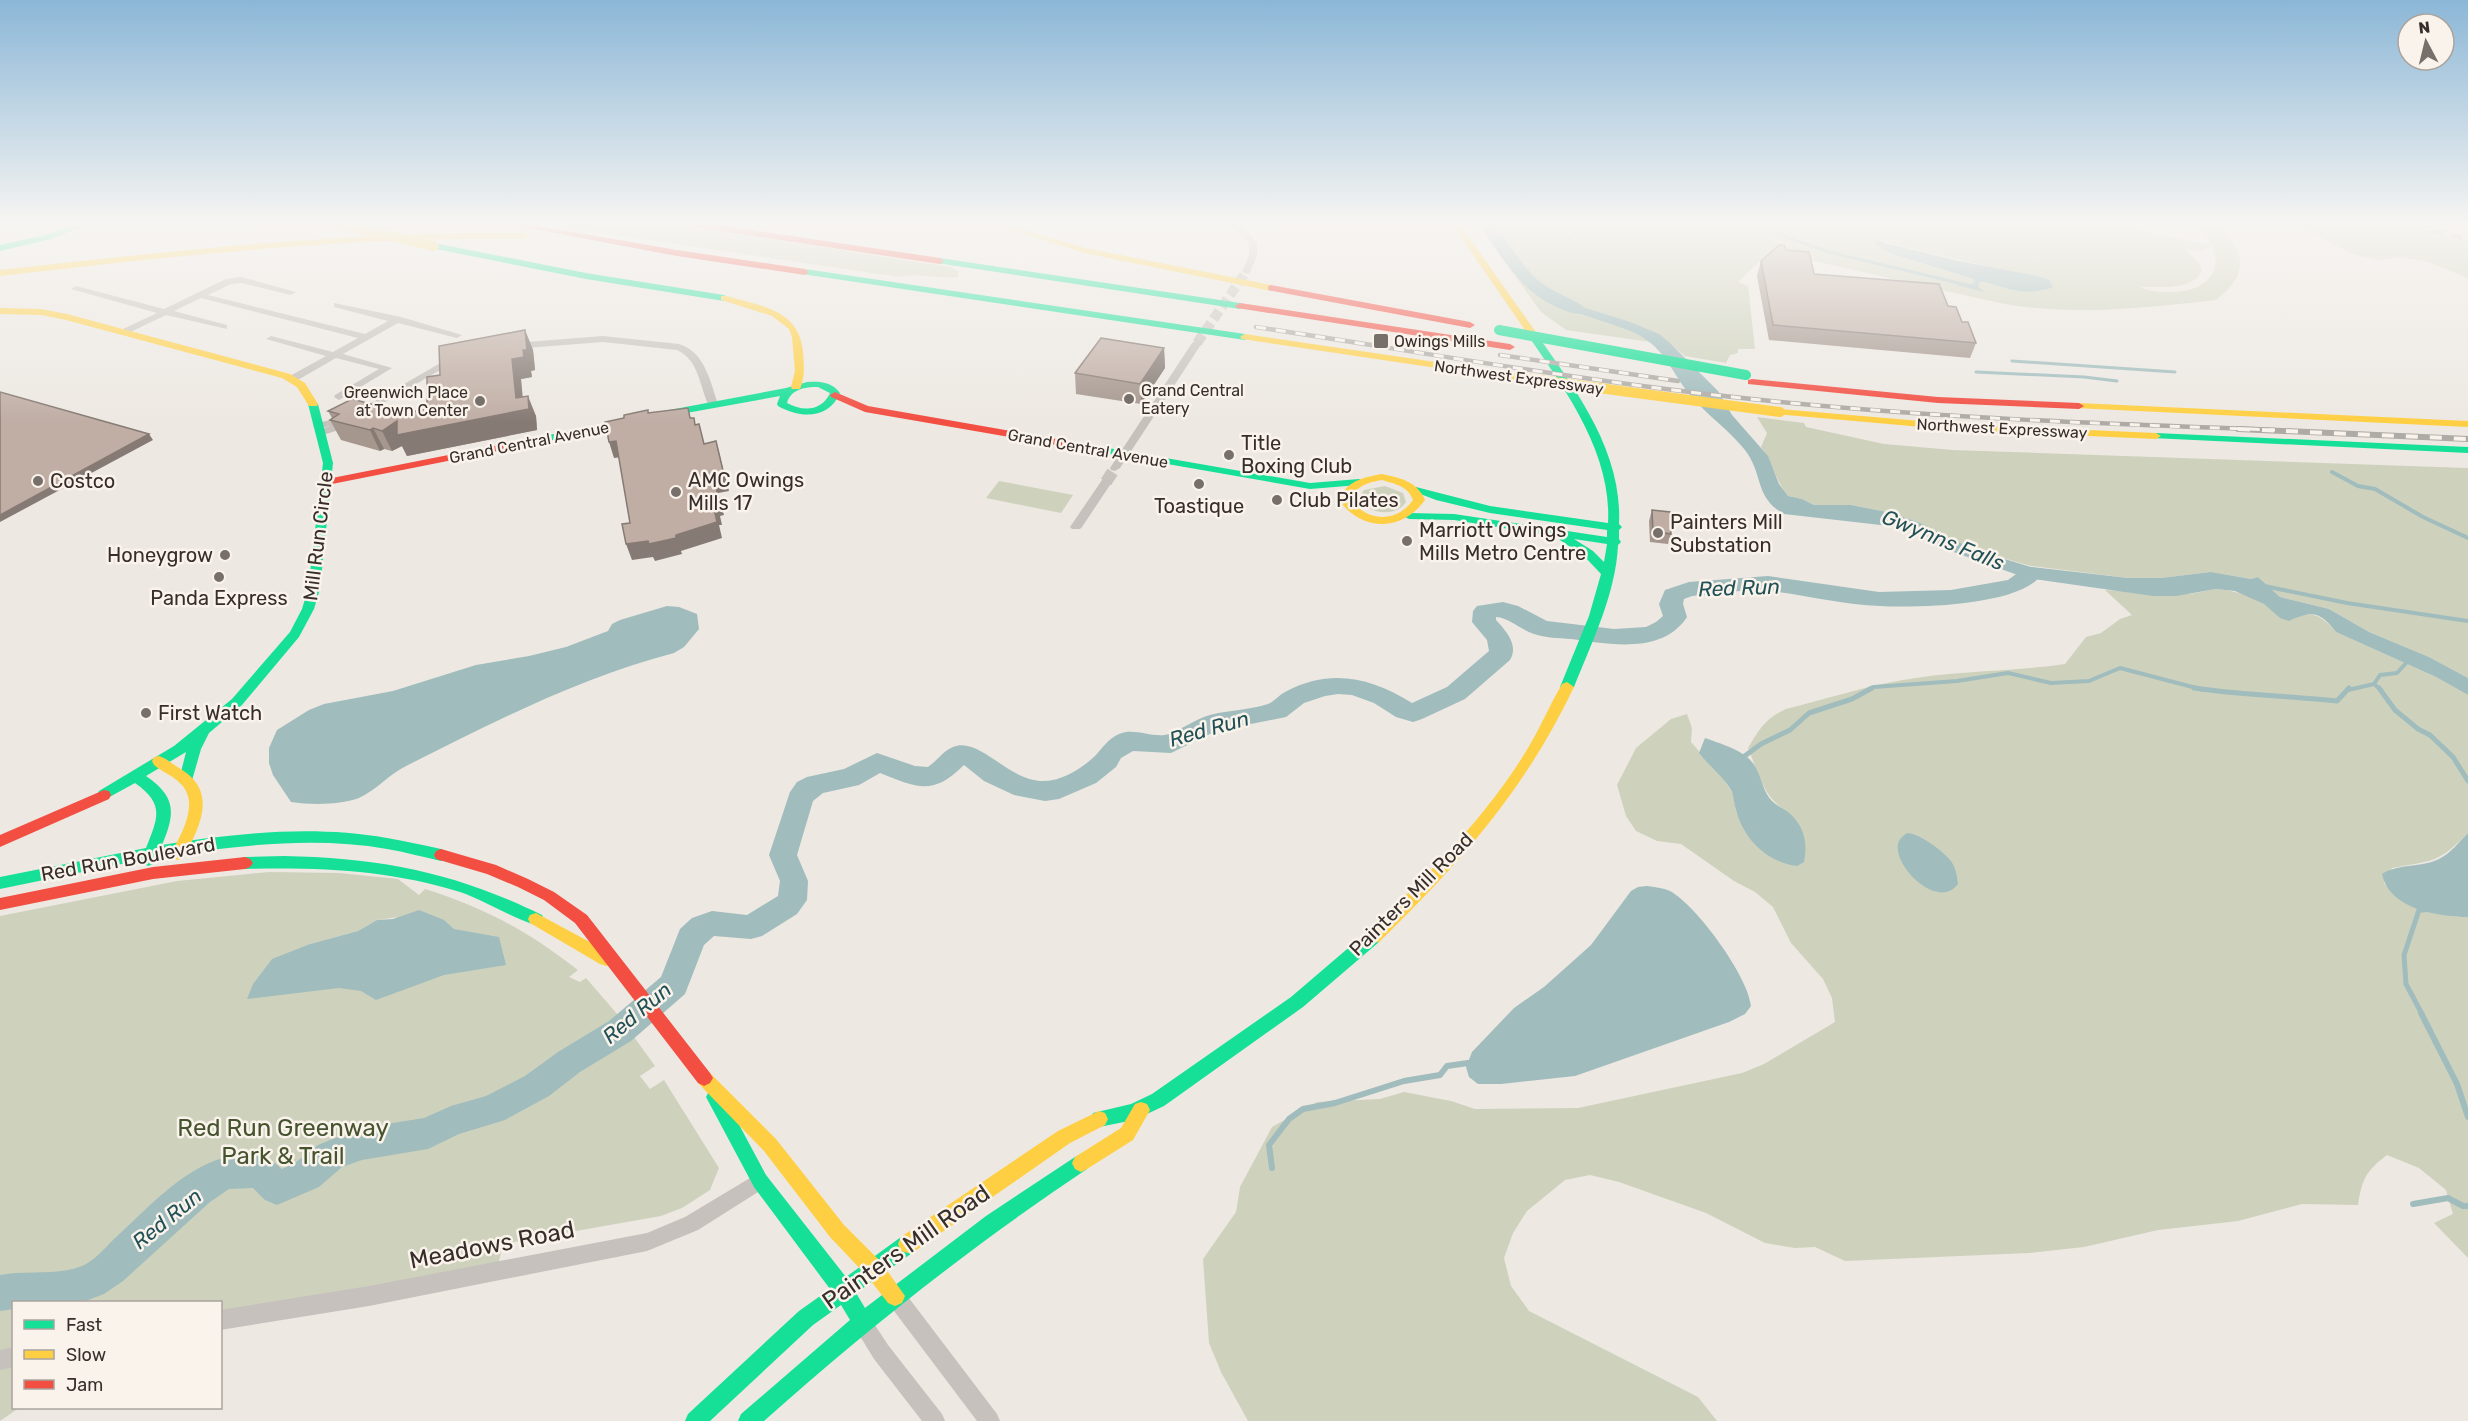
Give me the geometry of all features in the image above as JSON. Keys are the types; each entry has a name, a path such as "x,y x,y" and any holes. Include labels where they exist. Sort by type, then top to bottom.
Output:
{"main road":[{"path":"668,289 728,299 762,309 788,322 798,336 797,359 801,378 781,400 783,406"},
{"name":"Northwest Expressway","path":"923,289 1531,379 1780,412 1956,427 2468,450"},
{"name":"Northwest Expressway","path":"1127,289 1510,347 1874,394 2085,408 2468,424"},
{"path":"1281,289 1749,378"},
{"name":"Painters Mill Road","path":"694,1421 806,1318 874,1269 1059,1140 1095,1120 1141,1110 1258,1031 1323,981 1398,913 1453,857 1485,818 1537,746 1575,675 1585,651 1609,575 1616,527 1613,496 1606,468 1587,417 1577,398 1501,289"},
{"name":"Mill Run Circle","path":"0,311 51,314 267,370 292,379 301,385 311,398 328,463 316,578 311,599 303,621 295,634 253,686 179,750 137,777 89,804 0,841"},
{"name":"Grand Central Avenue","path":"327,482 819,384 832,389 835,395 865,409"},
{"path":"818,410 832,402 835,395"},
{"name":"Grand Central Avenue","path":"731,402 783,406 800,412 865,409 1310,486 1338,486 1370,478 1388,478 1453,503 1560,521 1616,527"},
{"path":"1348,506 1346,494 1350,487 1359,482"},
{"name":"Grand Central Avenue","path":"1310,486 1370,519 1395,520 1409,516 1454,517 1615,542"},
{"path":"1409,516 1420,504 1420,496 1416,490"},
{"path":"1554,533 1573,542 1609,575"},
{"path":"186,780 194,748 207,728"},
{"path":"159,761 165,769 186,780 196,794 197,807 172,870"},
{"path":"137,777 161,791 165,799 164,815 143,874"},
{"path":"89,804 138,791 155,793 165,799"},
{"name":"Red Run Boulevard","path":"0,883 151,851 226,841 328,838 413,847 452,856 491,869 549,896 581,919 707,1082 770,1145 837,1232 874,1269 895,1296"},
{"name":"Red Run Boulevard","path":"0,904 143,874 216,864 298,860 354,863 395,869 468,887 500,900 613,963"},
{"name":"Red Run Boulevard","path":"707,1082 760,1181 844,1291 862,1323"},
{"name":"Painters Mill Road","path":"748,1421 862,1323 954,1249 1021,1201 1127,1134 1141,1110"}],"street":[{"path":"77,289 224,327"},
{"path":"124,332 211,289"},
{"path":"280,289 291,292"},
{"path":"200,295 367,337"},
{"path":"337,305 457,335"},
{"path":"292,379 398,319"},
{"path":"271,339 387,368 339,397"},
{"path":"502,348 533,343 603,339 680,347 687,350 697,360 713,404"},
{"path":"1115,468 1197,343"},
{"path":"319,429 340,426 447,360 471,353"},
{"path":"1076,527 1106,482"},
{"name":"Meadows Road","path":"222,1320 369,1296 647,1242 674,1233 705,1217 760,1181"},
{"name":"Red Run Boulevard","path":"895,1296 990,1421"},
{"name":"Red Run Boulevard","path":"862,1323 881,1352 935,1421"}],"green space":[{"path":"1525,289 1748,289 1755,349 1738,349 1738,353 1730,355 1726,363 1685,356 1672,345 1566,330 1541,312"},
{"path":"1939,289 2147,289 2173,292 2191,289 2228,289 2216,300 2110,310 2058,310 2004,304"},
{"path":"1757,417 1804,423 1806,427 1884,444 1953,450 2468,468 2468,678 2429,657 2369,632 2329,609 2280,597 2258,577 2251,579 2211,572 2161,578 2128,578 2031,566 1975,550 1918,522 1892,513 1851,505 1814,505 1788,496 1761,447 1767,433"},
{"path":"999,481 1073,495 1061,513 986,498"},
{"path":"1385,486 1403,493 1406,502 1402,507 1391,512 1384,512 1372,510 1361,503 1359,498 1364,490"},
{"path":"2216,589 2251,597 2274,611 2280,618 2305,614 2317,616 2336,632 2436,677 2468,695 2468,833 2441,856 2417,864 2392,868 2384,883 2402,899 2422,910 2468,917 2468,1258 2434,1223 2453,1214 2446,1190 2419,1168 2387,1155 2366,1176 2358,1205 2302,1204 2238,1221 2158,1230 2084,1247 2029,1253 1845,1261 1815,1247 1795,1248 1765,1243 1706,1213 1619,1182 1590,1175 1565,1180 1527,1211 1513,1233 1504,1258 1511,1286 1529,1311 1698,1397 1717,1421 1248,1421 1221,1372 1209,1343 1203,1259 1236,1212 1240,1187 1272,1127 1317,1102 1380,1099 1404,1092 1451,1101 1475,1109 1578,1108 1742,1073 1764,1064 1835,1022 1832,998 1823,979 1791,943 1773,907 1755,892 1734,881 1681,844 1657,841 1636,831 1626,816 1617,785 1636,748 1671,719 1687,714 1692,728 1691,742 1733,794 1736,811 1744,829 1756,846 1785,810 1771,798 1766,790 1748,748 1764,725 1779,712 1844,693 1903,680 1944,674 2065,664 2086,637 2101,633 2120,619 2132,615 2105,590 2190,594"},
{"name":"Red Run Greenway Park & Trail","path":"269,872 339,873 398,879 419,895 425,889 447,896 523,932 578,970 569,977 580,982 586,978 618,1015 655,1066 640,1076 650,1089 664,1080 719,1168 710,1190 682,1208 661,1216 503,1244 498,1265 222,1327 222,1301 12,1301 12,1409 18,1409 0,1421 0,916 177,881","holes":["399,917 267,966 310,944 358,931 377,920"]}],"water":[{"path":"2012,289 2046,289 2044,290 2027,292"},
{"name":"Gwynns Falls","path":"1545,295 1630,322 1659,334 1670,343 1718,391 1732,415 1768,456 1779,484 1788,496 1814,505 1851,505 1892,513 1918,522 1975,550 2031,567 2128,578 2161,578 2211,572 2251,579 2258,577 2280,597 2329,609 2369,632 2429,657 2468,678 2468,695 2436,677 2336,632 2325,620 2316,615 2304,615 2289,621 2280,618 2264,604 2235,591 2216,589 2176,596 2153,596 2026,578 1948,550 1922,534 1907,528 1784,514 1774,507 1763,493 1755,468 1745,450 1690,395 1666,359 1655,347 1629,330 1546,300"},
{"path":"667,606 679,607 697,614 699,629 684,647 674,653 605,675 505,717 401,768 372,791 359,798 325,804 291,802 273,775 269,763 269,748 277,730 309,710 324,704 393,691 476,665 566,647 608,631 612,624 620,620"},
{"path":"1705,738 1734,749 1752,762 1769,797 1798,822 1804,834 1804,862 1797,866 1776,860 1758,848 1751,840 1740,821 1732,792 1699,753"},
{"path":"1907,833 1924,839 1951,861 1958,884 1949,891 1939,892 1929,889 1910,873 1898,853 1898,844"},
{"path":"2468,833 2468,917 2429,913 2416,909 2404,903 2386,886 2382,874 2396,868 2425,864 2439,859 2451,851"},
{"path":"1647,886 1670,891 1694,911 1707,926 1731,960 1748,993 1751,1006 1745,1014 1729,1022 1575,1076 1501,1084 1478,1084 1469,1077 1466,1067 1472,1052 1514,1008 1544,987 1591,945 1631,891"},
{"path":"419,910 444,920 454,929 499,937 506,965 444,975 376,1000 361,991 339,988 247,999 253,984 272,959 310,944 358,931 377,920 393,919"}],"building":[{"path":"1766,289 1941,289 1948,306 1956,307 1962,322 1968,322 1976,343 1773,325"},
{"path":"525,330 527,350 523,350 524,357 512,359 516,398 528,396 529,409 397,435 397,421 382,431 330,420 339,414 328,411 352,399 406,413 427,409 427,377 440,375 439,346"},
{"path":"1101,338 1164,348 1140,384 1075,373"},
{"name":"Costco","path":"0,392 149,434 0,515"},
{"name":"AMC Owings Mills 17","path":"688,408 690,418 694,418 695,425 699,424 704,444 716,441 724,475 713,477 719,499 715,500 717,509 714,509 717,522 676,535 676,538 649,544 648,541 626,544 622,524 630,523 616,441 609,442 605,422 648,410 648,413"},
{"path":"1652,510 1670,512 1671,534 1653,531"}],"waterway":[{"name":"Gwynns Falls","path":"1538,289 1577,309"},
{"path":"2012,361 2175,372"},
{"path":"1976,372 2084,377 2117,381"},
{"path":"2332,472 2358,486 2375,489 2423,517 2468,538"},
{"name":"Red Run","path":"0,1293 69,1288 96,1278 197,1190 225,1174 261,1172 277,1188 307,1175 330,1156 361,1144 428,1133 451,1121 493,1109 537,1086 569,1062 620,1031 674,985 691,938 703,927 712,923 751,927 787,906 792,900 794,881 783,855 800,799 807,789 817,784 850,778 877,763 914,776 929,777 939,773 961,754 969,755 993,774 1024,788 1045,791 1059,789 1087,776 1107,760 1111,752 1128,741 1171,744 1212,723 1277,711 1295,697 1338,685 1355,687 1383,697 1405,711 1413,713 1456,693 1501,654 1499,640 1484,622 1485,611 1495,609 1516,614 1543,629 1633,637 1665,628 1675,617 1671,604 1673,595 1689,589 1768,583 1879,599 1951,597 2016,585 2031,574"},
{"path":"2264,586 2347,603 2468,621"},
{"path":"2374,684 2380,675 2397,673 2408,661"},
{"path":"1869,690 1874,687 1957,681 2008,673 2051,683 2089,681 2120,668 2198,688"},
{"path":"2348,690 2374,684"},
{"path":"2374,684 2380,689"},
{"path":"1742,758 1761,744 1790,730 1809,713 1852,699 1872,688"},
{"path":"2194,688 2198,688"},
{"path":"2198,688 2337,701 2349,688"},
{"path":"2198,688 2204,690"},
{"path":"2380,689 2395,710 2418,729 2430,735 2453,757 2468,781"},
{"path":"2422,1014 2406,984 2404,955 2419,910 2424,910"},
{"path":"2421,1013 2457,1084 2468,1117"},
{"path":"1272,1168 1269,1145 1289,1119 1303,1109 1335,1103 1404,1081 1440,1075 1447,1066 1468,1063"},
{"path":"2413,1204 2448,1198 2463,1206 2468,1206"}],"tunnel":[{"path":"1197,343 1234,289"},
{"path":"1106,482 1115,468"}],"railway":[{"path":"1256,327 1577,377 1771,401 1960,416 2275,430"},
{"path":"1500,355 1678,381"},
{"path":"2238,429 2468,439"}],"traffic: fast":[{"path":"670,289 724,298"},
{"path":"922,289 1245,337"},
{"path":"1129,289 1240,306"},
{"path":"1499,330 1746,375"},
{"path":"1530,331 1583,412 1600,449 1610,484 1614,518 1612,551 1606,583 1596,616 1567,687"},
{"path":"819,384 832,389 835,393 832,401 820,410 797,411 782,404 787,393 796,387 819,384"},
{"path":"664,414 789,391"},
{"path":"104,795 179,750 237,702 295,634 308,609 314,589 328,463 313,404"},
{"path":"504,447 628,422"},
{"path":"2156,436 2468,450"},
{"path":"1091,448 1310,486 1359,482"},
{"path":"1416,490 1490,510 1616,527"},
{"path":"1409,516 1454,517 1615,542"},
{"path":"1564,538 1589,554 1609,575"},
{"path":"186,780 194,748 203,734"},
{"path":"137,777 151,786 164,804 163,823 148,860"},
{"path":"0,883 164,850 219,842 275,838 331,838 386,843 441,855"},
{"path":"245,863 322,862 395,870 466,888 536,919"},
{"path":"1099,1119 1134,1112 1158,1100 1297,1002 1373,937"},
{"path":"715,1097 760,1181 844,1291 862,1323"},
{"path":"748,1421 909,1285 993,1222 1081,1163"},
{"path":"695,1421 806,1318 908,1244"}],"traffic: slow":[{"path":"1501,289 1530,331"},
{"path":"724,298 775,314 793,328 797,337 800,371 796,387"},
{"path":"0,311 41,312 67,317 286,376 301,385 313,404"},
{"path":"1245,337 1531,379"},
{"path":"1531,379 1780,412"},
{"path":"2079,406 2468,424"},
{"path":"1780,412 1956,427 2156,436"},
{"path":"1382,477 1405,484 1417,494 1419,500 1404,516 1382,521 1371,519 1352,509 1345,500 1354,486 1382,477"},
{"path":"1373,937 1430,882 1508,790 1550,723 1567,687"},
{"path":"159,761 186,780 196,797 194,817 178,854"},
{"path":"536,919 606,959"},
{"path":"704,1078 770,1145 837,1231 874,1269 895,1296"},
{"path":"1081,1163 1127,1134 1141,1110"},
{"path":"908,1244 1064,1137 1099,1119"}],"traffic: jam":[{"path":"1278,289 1470,325"},
{"path":"1240,306 1510,347"},
{"path":"1752,382 1938,400 2079,406"},
{"path":"835,395 865,409 1091,448"},
{"path":"327,482 504,447"},
{"path":"0,841 104,795"},
{"path":"441,855 491,869 523,883 549,896 581,919 704,1078"},
{"path":"0,904 153,873 245,863"}],"place":[{"name":"Owings Mills","path":"1381,341"},
{"name":"Grand Central Eatery","path":"1129,399"},
{"name":"Greenwich Place at Town Center","path":"480,401"},
{"name":"Title Boxing Club","path":"1229,455"},
{"name":"Costco","path":"38,481"},
{"name":"Toastique","path":"1199,484"},
{"name":"AMC Owings Mills 17","path":"676,492"},
{"name":"Club Pilates","path":"1277,500"},
{"name":"Painters Mill Substation","path":"1658,533"},
{"name":"Marriott Owings Mills Metro Centre","path":"1407,541"},
{"name":"Honeygrow","path":"225,555"},
{"name":"Panda Express","path":"219,577"},
{"name":"First Watch","path":"146,713"}]}
